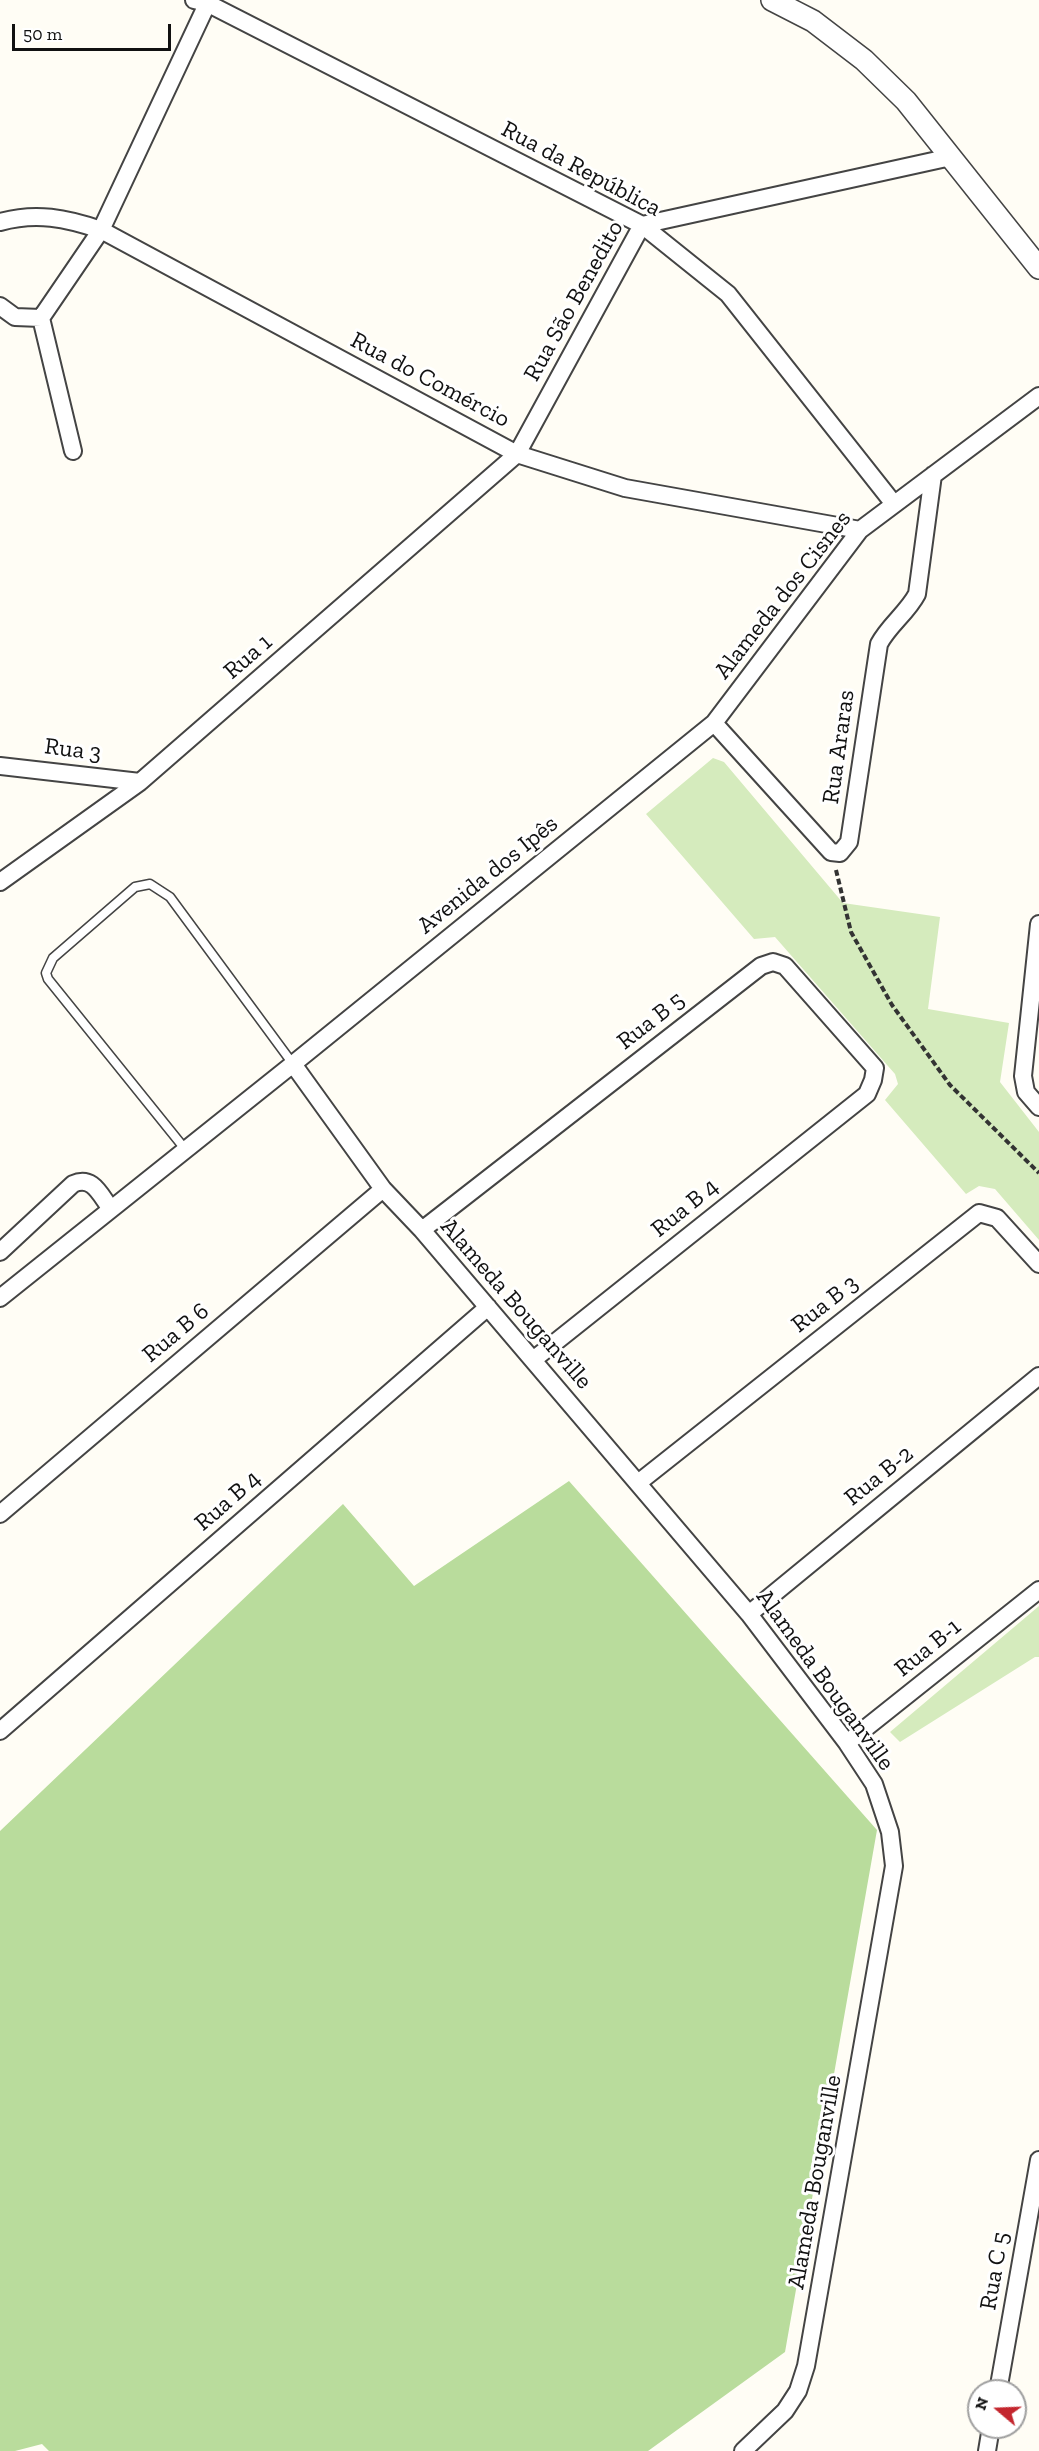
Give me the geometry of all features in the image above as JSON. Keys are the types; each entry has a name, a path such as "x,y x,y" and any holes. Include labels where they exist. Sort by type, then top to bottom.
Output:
{"street":[{"path":"772,0 813,21 864,60 906,101 1039,268"},
{"path":"73,451 41,318 101,230 204,1"},
{"name":"Rua da República","path":"204,1 642,225 728,294 894,504"},
{"name":"Rua São Benedito","path":"517,454 642,225 951,157"},
{"name":"Rua do Comércio","path":"0,222 38,216 68,219 101,230 517,454 626,488 860,530"},
{"path":"0,306 15,317 41,318"},
{"name":"Alameda dos Cisnes","path":"714,723 860,530 1039,396"},
{"name":"Rua 1","path":"0,881 140,782 517,454"},
{"name":"Rua Araras","path":"714,723 831,852 840,853 849,842 879,644 917,594 933,475"},
{"name":"Avenida dos Ipês","path":"293,1064 714,723"},
{"name":"Rua 3","path":"0,766 140,782"},
{"path":"1039,924 1023,1076 1026,1092 1039,1107"},
{"name":"Rua B 5","path":"422,1230 761,966 773,962 785,966 875,1068 867,1094"},
{"path":"0,1298 293,1064"},
{"name":"Alameda Bouganville","path":"293,1064 383,1189 422,1230 749,1614 847,1743 874,1784 890,1832 894,1866 806,2366 798,2391 784,2411 743,2451"},
{"name":"Rua B 4","path":"533,1360 867,1094"},
{"path":"0,1251 73,1184 80,1181 91,1184 111,1209"},
{"name":"Rua B 6","path":"0,1514 383,1189"},
{"name":"Rua B 3","path":"638,1483 979,1213 996,1218 1039,1264"},
{"name":"Rua B 4","path":"0,1731 488,1307"},
{"name":"Rua B-2","path":"749,1614 1039,1376"},
{"name":"Rua B-1","path":"847,1743 1039,1590"},
{"name":"Rua C 5","path":"1000,2379 1039,2160"}],"lane":[{"path":"185,1149 48,980 46,973 53,958 135,887 150,884 170,897 293,1064"}],"path":[{"path":"831,852 851,932 892,1005 950,1085 1039,1173"}],"green space":[{"path":"713,758 724,762 843,903 940,917 928,1009 1009,1023 1000,1082 1039,1132 1039,1240 995,1189 979,1186 966,1194 885,1100 898,1084 895,1074 775,937 754,939 646,814"},
{"path":"569,1481 877,1830 785,2352 648,2451 49,2451 42,2444 15,2451 0,2451 0,1831 343,1504 414,1586"},
{"path":"1039,1606 1039,1657 1035,1657 900,1742 890,1732"}]}
